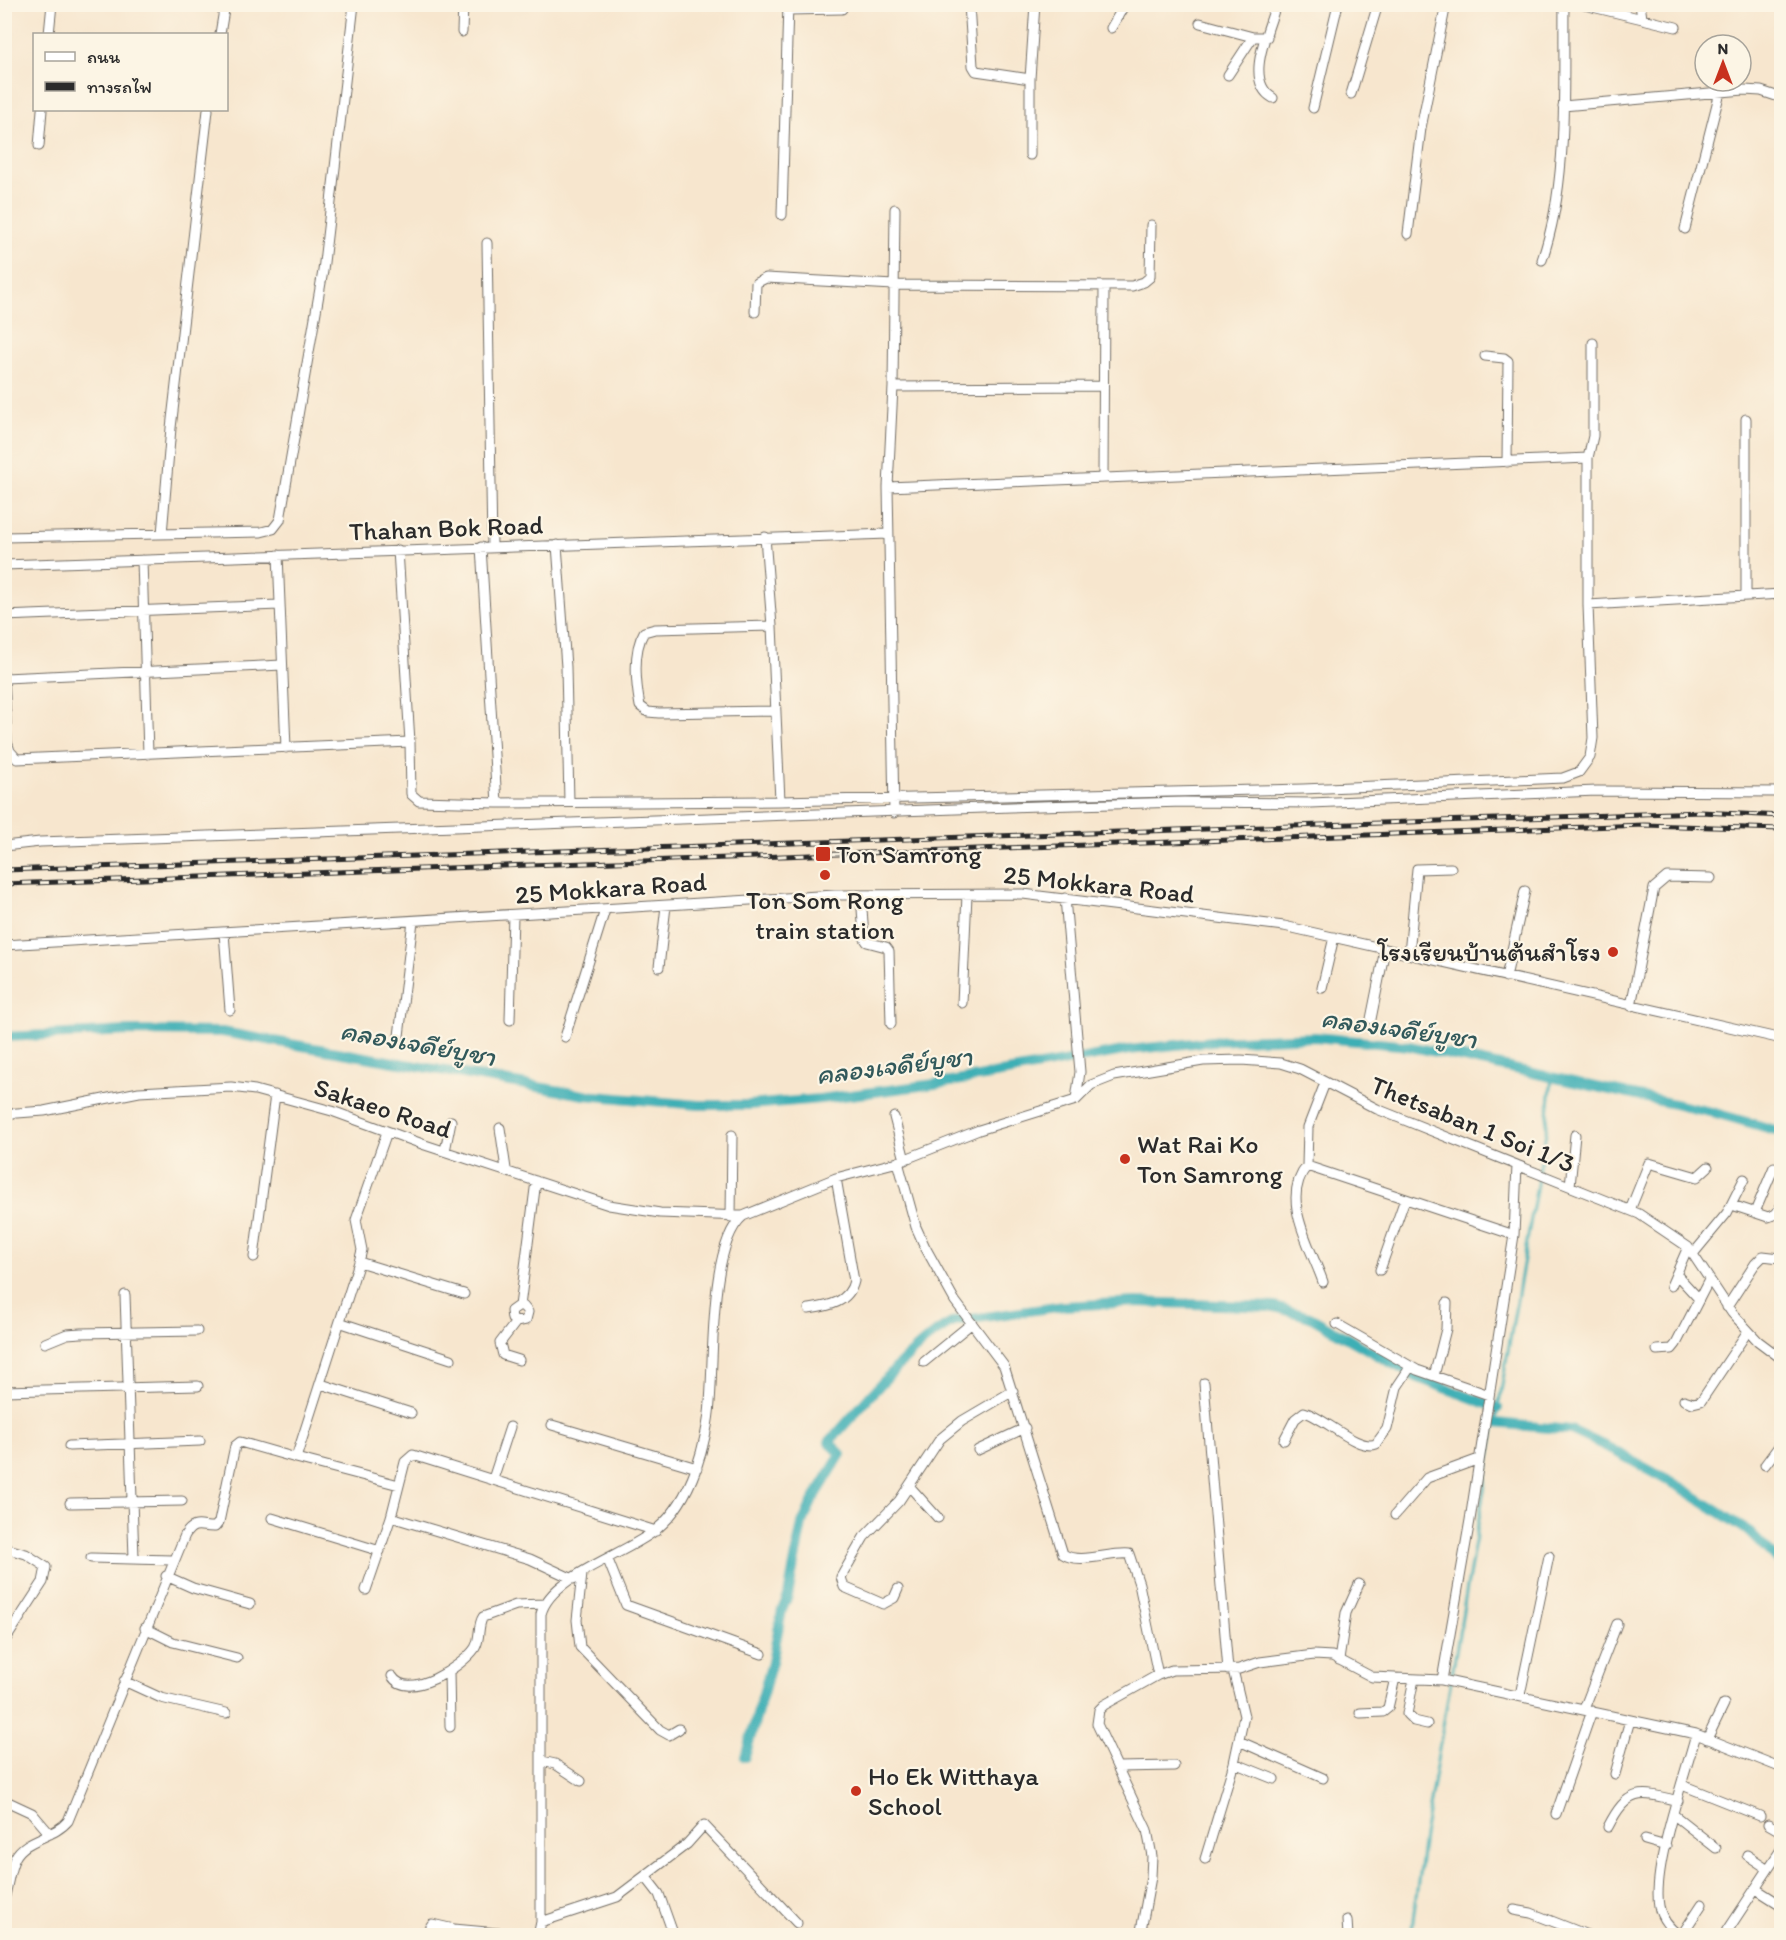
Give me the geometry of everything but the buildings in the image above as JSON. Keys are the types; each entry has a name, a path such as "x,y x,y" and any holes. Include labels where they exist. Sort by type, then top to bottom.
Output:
{"street":[{"path":"49,33 52,4"},
{"path":"220,33 225,4"},
{"path":"4,537 261,532 273,529 280,520 323,271 354,4"},
{"path":"462,32 463,4"},
{"path":"969,4 975,71 1030,79"},
{"path":"1030,155 1030,79 1035,4"},
{"path":"1112,28 1125,4"},
{"path":"1273,98 1267,95 1257,72 1276,4"},
{"path":"1313,108 1338,4"},
{"path":"1351,94 1378,4"},
{"path":"1408,234 1421,128 1446,4"},
{"path":"1542,260 1555,218 1563,106 1564,4"},
{"path":"1581,4 1676,27"},
{"path":"1640,4 1642,18"},
{"path":"782,215 788,7 842,9"},
{"path":"1200,24 1253,37 1267,37"},
{"path":"1228,75 1253,37"},
{"path":"1753,91 1761,91 1782,99"},
{"path":"1563,106 1709,93"},
{"path":"1684,229 1720,93"},
{"path":"39,146 42,111"},
{"path":"162,534 171,428 208,111"},
{"path":"894,813 888,487 893,387 896,209"},
{"path":"754,312 756,283 766,278 894,285 1132,286 1150,277 1151,225"},
{"path":"487,243 492,547"},
{"path":"1103,478 1104,286"},
{"path":"398,550 411,794 419,801 497,803 780,801 1303,789 1563,778 1579,772 1585,764 1590,757 1593,738 1588,605 1588,459 1593,436 1593,343"},
{"path":"1485,356 1504,358 1508,361 1507,462"},
{"path":"893,387 1103,386"},
{"path":"1746,419 1746,596"},
{"path":"888,487 1588,459"},
{"name":"Thahan Bok Road","path":"4,565 888,534"},
{"path":"765,537 772,626 780,801"},
{"path":"557,545 566,667 569,802"},
{"path":"481,547 497,803"},
{"path":"278,555 286,748"},
{"path":"142,560 148,754"},
{"path":"1588,605 1782,594"},
{"path":"4,616 279,605"},
{"path":"772,626 655,629 644,632 637,652 639,697 640,706 648,712 776,711"},
{"path":"282,665 5,676 7,742 10,751 17,759 410,742"},
{"path":"4,846 40,842 406,828 1184,802 1311,803 1597,791 1782,793"},
{"path":"1409,954 1417,869 1451,868"},
{"path":"1631,1006 1654,888 1667,877 1711,878"},
{"path":"1506,977 1525,891"},
{"name":"25 Mokkara Road","path":"4,945 861,895 1023,894 1254,921 1334,937 1782,1039"},
{"path":"861,895 864,937 867,942 886,947 889,951 891,1024"},
{"path":"962,1003 967,895"},
{"path":"538,1935 541,1922 541,1614 551,1594 656,1531 670,1517 697,1468 710,1404 714,1335 724,1245 734,1223 743,1216 836,1178 901,1161 979,1130 1076,1100 1080,1072 1065,898"},
{"path":"659,967 666,906"},
{"path":"565,1037 605,910"},
{"path":"510,1020 513,915"},
{"path":"399,1036 413,921"},
{"path":"224,933 230,1010"},
{"path":"1322,988 1334,937"},
{"path":"1371,1019 1385,949"},
{"name":"Thetsaban 1 Soi 1/3","path":"1076,1100 1091,1084 1114,1076 1144,1070 1203,1062 1241,1060 1281,1063 1377,1109 1630,1210 1674,1235 1691,1251 1727,1307 1748,1331 1782,1359"},
{"path":"1323,1282 1304,1235 1297,1202 1299,1179 1307,1166 1308,1127 1325,1083"},
{"name":"Sakaeo Road","path":"4,1113 44,1111 139,1092 231,1087 275,1095 332,1111 445,1151 628,1209 743,1216"},
{"path":"254,1257 275,1095"},
{"path":"894,1118 916,1227 925,1247 964,1312 1001,1361 1025,1428 1063,1554 1068,1558 1130,1554 1158,1675"},
{"path":"445,1151 451,1121"},
{"path":"500,1128 506,1169"},
{"path":"296,1458 342,1323 359,1262 362,1250 356,1220 387,1131"},
{"path":"731,1216 732,1135"},
{"path":"1570,1186 1575,1135"},
{"path":"1630,1210 1649,1163 1697,1177 1708,1167"},
{"path":"1307,1166 1514,1235"},
{"path":"1443,1680 1514,1235 1522,1166"},
{"path":"1755,1212 1774,1167"},
{"path":"809,1309 835,1303 848,1295 854,1281 836,1178"},
{"path":"1671,1286 1691,1251 1732,1205 1744,1179"},
{"path":"519,1360 503,1355 500,1346 516,1322 512,1319 511,1311 520,1306 536,1180"},
{"path":"1380,1270 1405,1199"},
{"path":"1732,1205 1773,1216 1782,1204"},
{"path":"1727,1307 1755,1264 1763,1256 1780,1258"},
{"path":"359,1262 464,1294"},
{"path":"1676,1274 1699,1299"},
{"path":"1657,1350 1672,1348 1676,1344 1708,1280"},
{"path":"125,1295 134,1558"},
{"path":"1434,1376 1446,1329 1447,1303"},
{"path":"924,1362 971,1322"},
{"path":"342,1323 451,1359"},
{"path":"1337,1324 1408,1369 1434,1376 1488,1401"},
{"path":"45,1343 67,1335 197,1331"},
{"path":"1684,1400 1693,1403 1701,1401 1748,1331"},
{"path":"1284,1440 1295,1419 1304,1412 1357,1442 1368,1445 1376,1444 1387,1429 1397,1388 1408,1369"},
{"path":"1204,1383 1231,1670 1244,1716 1234,1763 1205,1859"},
{"path":"321,1384 411,1413"},
{"path":"4,1391 198,1386"},
{"path":"898,1589 894,1598 883,1604 844,1587 841,1577 864,1537 910,1487 930,1453 949,1430 1013,1391"},
{"path":"552,1425 697,1468"},
{"path":"493,1479 510,1427"},
{"path":"978,1450 1025,1428"},
{"path":"69,1446 200,1441"},
{"path":"1765,1465 1782,1442"},
{"path":"4,1899 13,1863 19,1852 68,1821 172,1560 192,1526 199,1523 215,1527 219,1522 237,1443 249,1443 399,1485"},
{"path":"366,1590 391,1517 405,1462 413,1455 656,1531"},
{"path":"1395,1515 1427,1478 1479,1459"},
{"path":"910,1487 938,1518"},
{"path":"70,1503 182,1501"},
{"path":"391,1517 530,1559 577,1577"},
{"path":"272,1518 380,1551"},
{"path":"4,1548 37,1559 46,1568 46,1573 43,1582 4,1642"},
{"path":"1520,1695 1549,1556"},
{"path":"91,1558 172,1560"},
{"path":"608,1560 626,1605 762,1654"},
{"path":"166,1576 193,1588 250,1604"},
{"path":"577,1577 577,1620 580,1647 660,1730 669,1735 679,1729"},
{"path":"1339,1660 1346,1613 1359,1584"},
{"path":"392,1676 398,1683 405,1685 433,1680 449,1672 476,1647 483,1617 516,1605 544,1604"},
{"path":"1556,1814 1617,1624"},
{"path":"145,1628 173,1642 237,1658"},
{"path":"1140,1935 1151,1877 1152,1856 1147,1830 1097,1725 1099,1710 1158,1675 1172,1670 1231,1670 1286,1657 1314,1655 1339,1660 1364,1674 1456,1682 1696,1734 1782,1768"},
{"path":"449,1672 450,1727"},
{"path":"1360,1713 1383,1712 1388,1708 1395,1678"},
{"path":"1414,1678 1408,1718 1427,1724"},
{"path":"124,1681 161,1698 226,1713"},
{"path":"1707,1739 1724,1704"},
{"path":"1615,1774 1630,1720"},
{"path":"1696,1734 1658,1876 1657,1892 1659,1909 1677,1935 1702,1904"},
{"path":"1239,1741 1323,1778"},
{"path":"542,1761 555,1764 581,1781"},
{"path":"1234,1763 1274,1779"},
{"path":"1118,1767 1174,1766"},
{"path":"1682,1785 1760,1816"},
{"path":"1608,1827 1623,1802 1636,1794 1644,1793 1678,1802"},
{"path":"4,1800 32,1813 50,1834"},
{"path":"1674,1815 1716,1848"},
{"path":"1768,1824 1782,1832"},
{"path":"541,1922 617,1896 687,1844 704,1825 797,1923"},
{"path":"1646,1840 1666,1846"},
{"path":"1724,1935 1782,1848"},
{"path":"1747,1855 1768,1869"},
{"path":"645,1876 659,1894 674,1935"},
{"path":"1756,1889 1778,1903"},
{"path":"1514,1910 1531,1913 1590,1935"},
{"path":"1347,1920 1348,1935"},
{"path":"424,1935 432,1924 454,1929 531,1935"}],"waterway":[{"name":"คลองเจดีย์บูชา","path":"4,1037 129,1031 222,1032 584,1095 698,1105 749,1105 820,1099 950,1082 1129,1050 1212,1041 1315,1037 1409,1046 1715,1113 1782,1132"},
{"path":"1411,1936 1424,1836 1546,1132 1552,1077"},
{"path":"745,1757 772,1662 802,1524 812,1502 841,1454 829,1442 906,1358 940,1330 956,1321 1064,1306 1137,1302 1275,1307 1310,1317 1416,1377 1498,1408"},
{"path":"1495,1423 1571,1430 1609,1448 1682,1488 1750,1532 1782,1565"}],"railway":[{"path":"4,870 1701,812 1782,816"},
{"path":"4,884 1644,825 1782,829"}],"place":[{"name":"Ton Samrong","path":"823,854"},
{"name":"Ton Som Rong train station","path":"825,875"},
{"name":"โรงเรียนบ้านต้นสำโรง","path":"1613,952"},
{"name":"Wat Rai Ko Ton Samrong","path":"1125,1159"},
{"name":"Ho Ek Witthaya School","path":"856,1791"}]}
